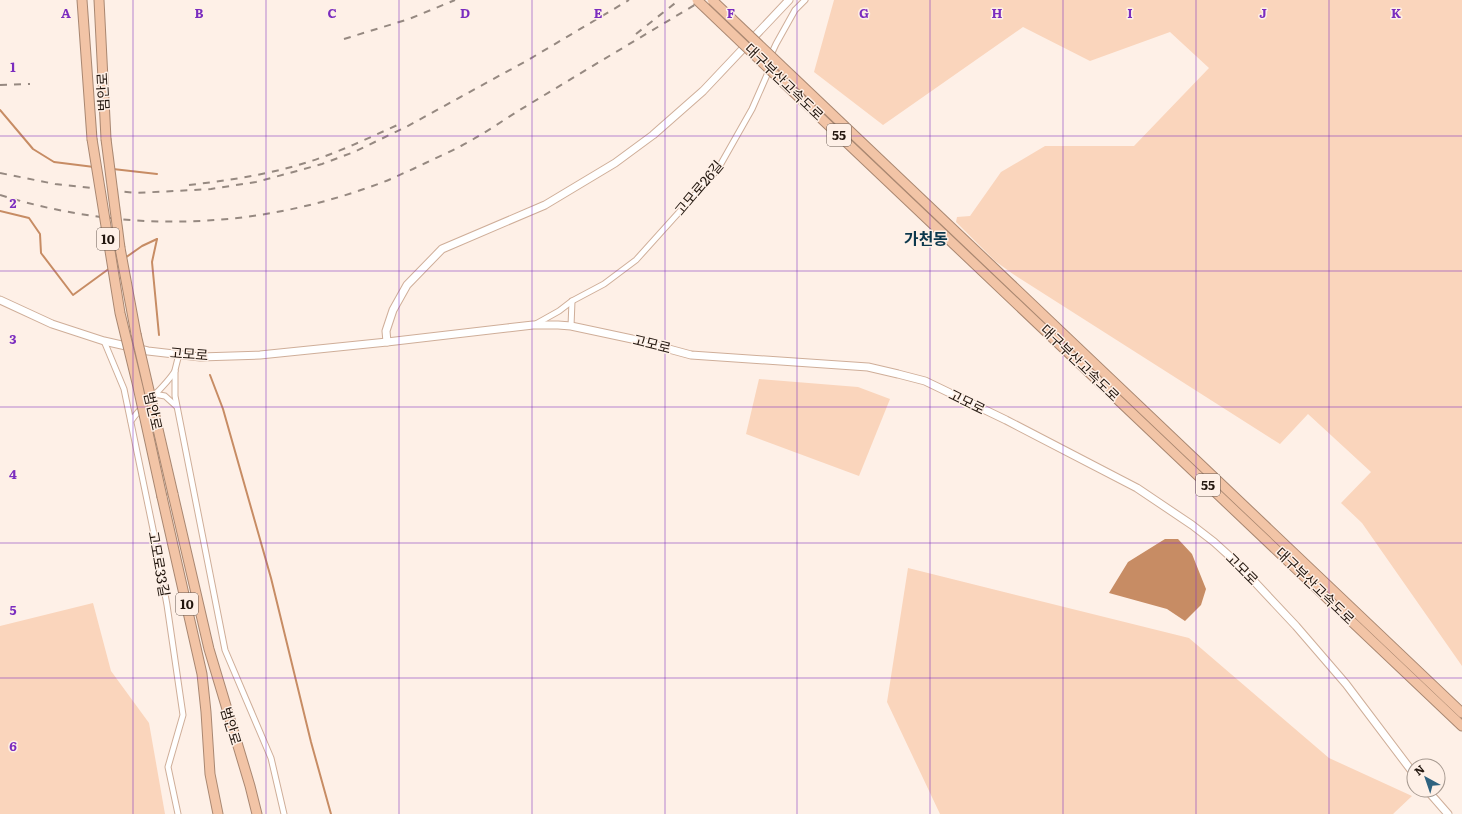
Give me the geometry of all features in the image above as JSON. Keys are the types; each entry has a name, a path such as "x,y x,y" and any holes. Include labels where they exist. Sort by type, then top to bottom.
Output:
{"highway":[{"name":"범안로","path":"82,0 92,139 120,313 202,674 210,774 218,814"},
{"name":"범안로","path":"100,0 106,139 120,248 134,327 208,649 250,786 257,814"},
{"name":"대구부산고속도로","path":"698,0 892,186 957,240 1462,713"},
{"name":"대구부산고속도로","path":"712,0 899,178 957,240 1462,726"}],"main road":[{"path":"387,342 386,332 393,310 407,285 442,250 545,205 615,163 653,136 703,91 787,2"},
{"name":"고모로","path":"0,300 52,324 104,341 148,351 200,357 260,355 533,325 571,326 632,339 691,354 868,367 925,381 1013,424 1137,488 1192,525 1236,562 1296,626 1346,684 1406,763"},
{"path":"1434,798 1448,814"}],"street":[{"name":"고모로26길","path":"533,325 559,311 572,301 604,284 636,260 718,169 755,103 770,68 768,63 769,59 776,44 795,10 805,0"},
{"path":"571,326 572,301"},
{"name":"고모로33길","path":"104,341 123,384 131,421 154,534 183,716 168,768 178,814"},
{"path":"179,354 175,370 174,388 176,407 225,650 271,758 284,814"},
{"path":"131,421 143,405 168,381 175,370"},
{"path":"154,394 165,396 176,407"}],"shaded area":[{"path":"834,0 1462,0 1462,666 1362,523 1341,503 1371,472 1308,414 1280,444 1013,274 995,261 956,222 957,217 970,216 1001,172 1045,146 1134,146 1209,68 1170,32 1090,61 1023,27 883,125 814,72"},
{"path":"759,379 858,387 890,399 859,476 746,434"},
{"path":"1165,539 1178,539 1192,554 1206,589 1201,605 1185,621 1167,609 1109,593 1128,562"},
{"path":"908,568 1189,638 1329,758 1406,793 1406,798 1410,798 1393,814 940,814 887,702"},
{"path":"93,603 111,671 149,723 165,814 0,814 0,626"}],"waterway":[{"path":"0,110 33,149 54,162 94,167"},
{"path":"113,169 157,174"},
{"path":"0,211 29,218 40,234 41,253 73,295 110,268"},
{"path":"157,239 152,262 159,335"},
{"path":"125,258 142,246 157,239"},
{"path":"210,375 223,409 271,578 311,742 331,814"}],"railway":[{"path":"344,39 409,19 455,0"},
{"path":"0,173 55,184 136,193 211,189 256,182 297,171 322,164 354,152 406,127 528,60 629,0"},
{"path":"636,34 679,0"},
{"path":"0,195 47,208 95,216 142,221 190,221 237,218 284,211 331,199 387,181 461,146 703,0"},
{"path":"0,85 30,84"},
{"path":"189,185 222,181 288,168 341,150 402,123"}],"district":[{"name":"가천동","path":"926,239"}]}
